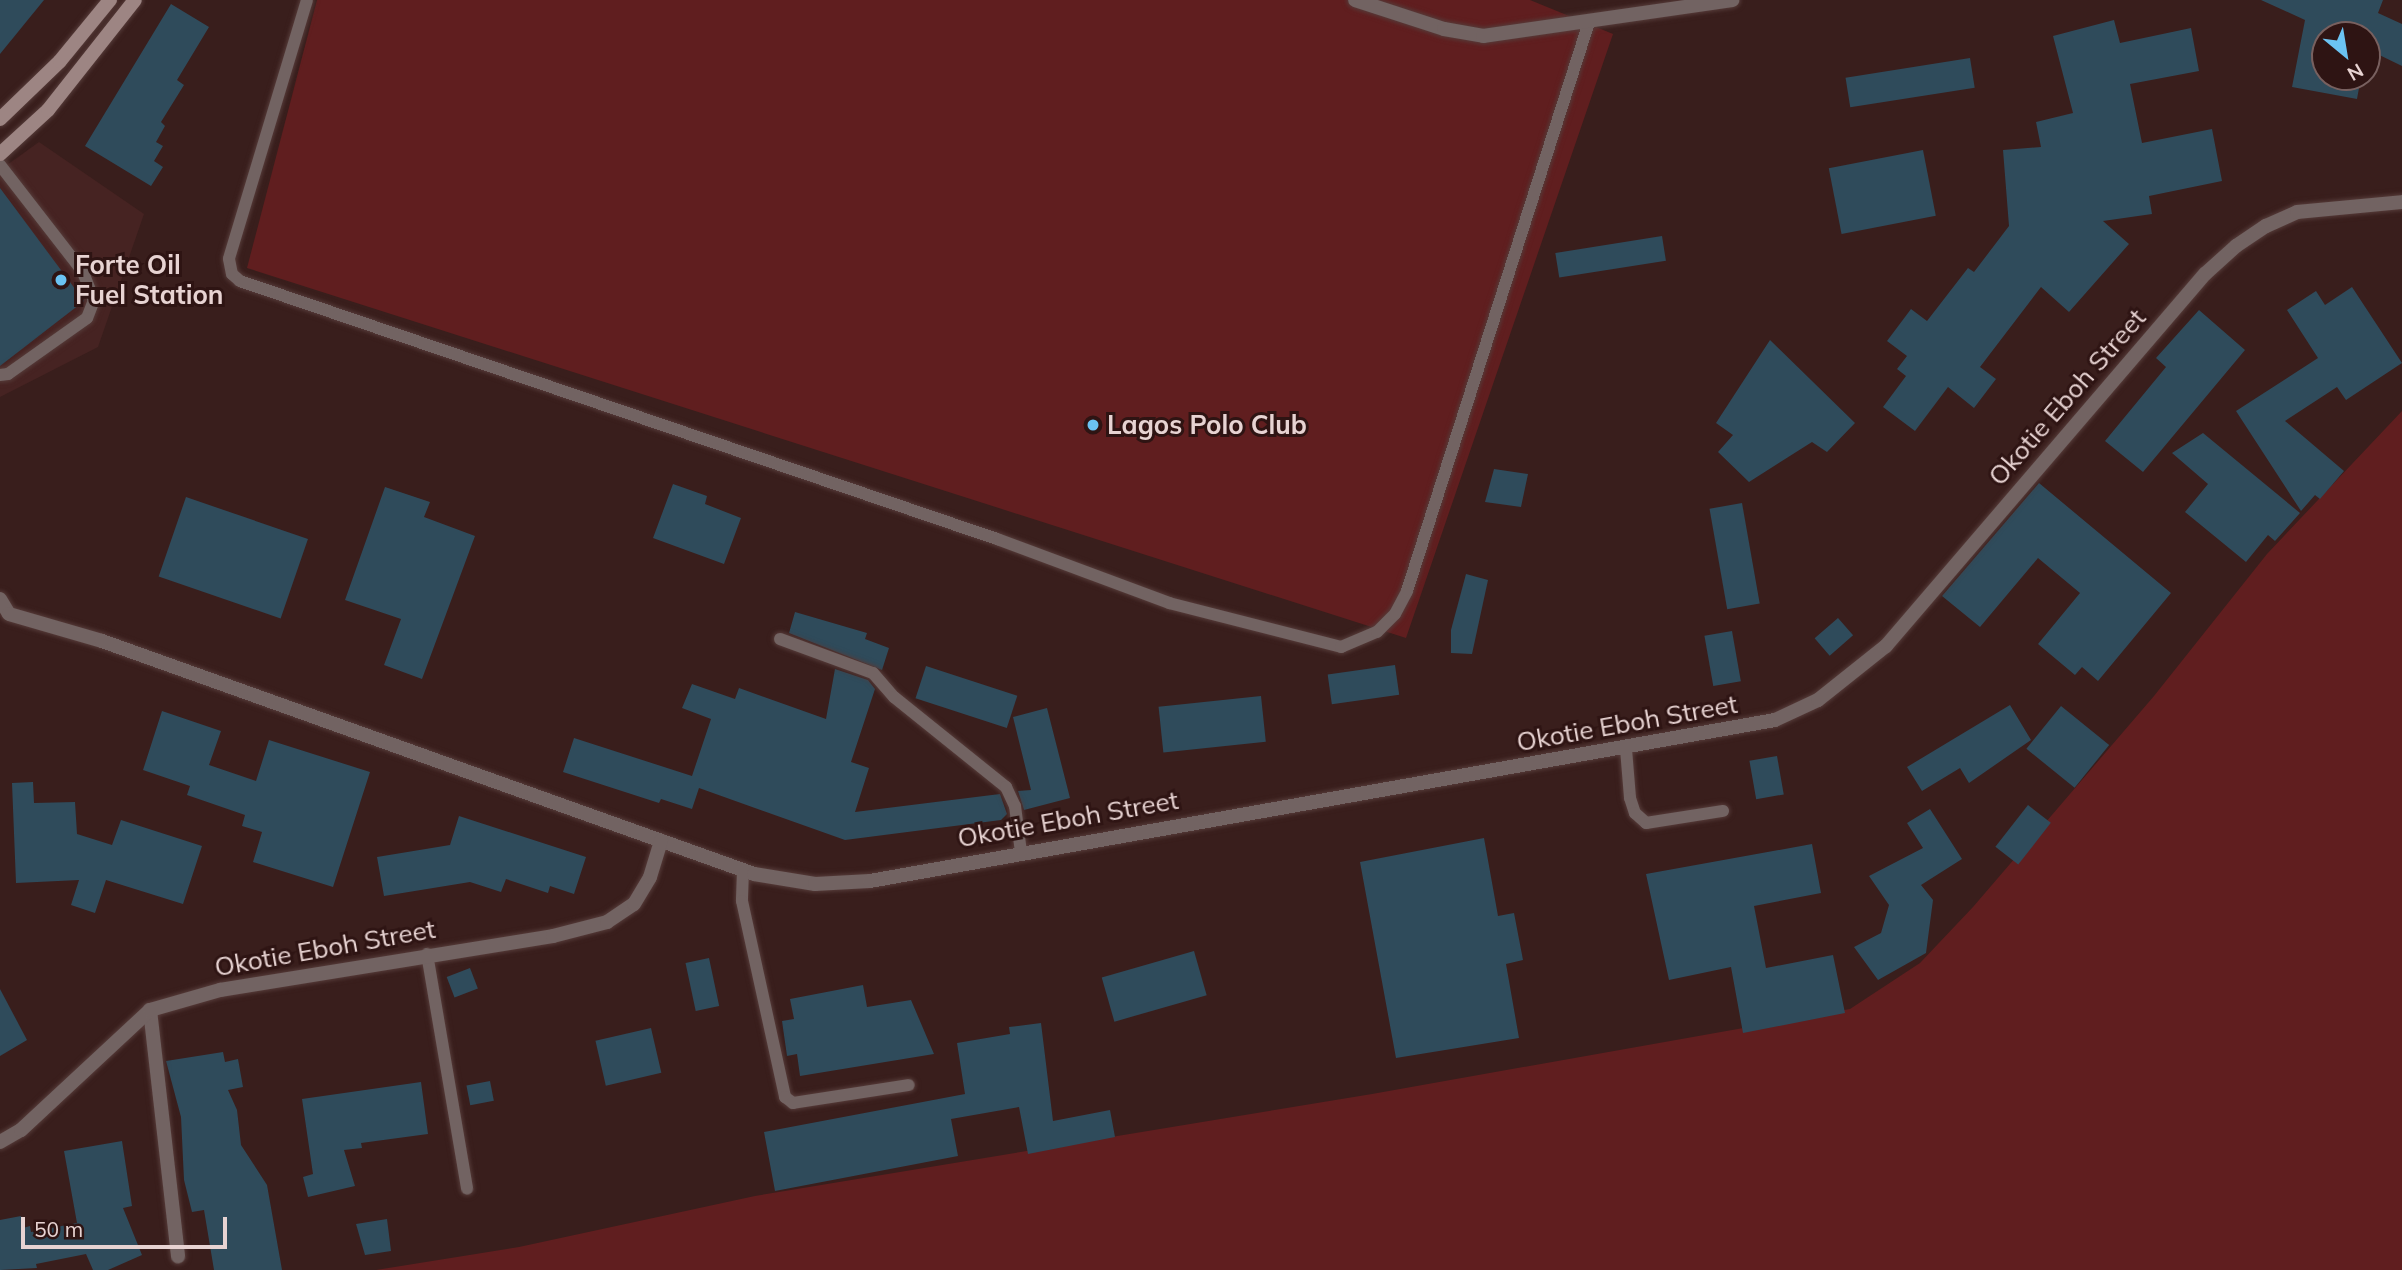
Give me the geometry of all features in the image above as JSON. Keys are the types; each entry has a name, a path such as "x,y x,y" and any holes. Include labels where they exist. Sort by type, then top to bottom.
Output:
{"main road":[{"path":"0,120 60,61 110,0"},
{"path":"0,153 48,110 135,0"}],"street":[{"path":"1356,0 1444,29 1483,36 1732,0"},
{"name":"Okotie Eboh Street","path":"0,599 5,617 102,641 743,870 815,884 870,881 1021,852 1626,749 1775,720 1818,700 1857,673 1886,646 2205,274 2236,247 2266,226 2297,212 2402,202"},
{"name":"Okotie Eboh Street","path":"0,1142 21,1130 150,1010 220,990 427,954 553,936 607,922 634,904 650,877 661,841"},
{"path":"150,1010 178,1256"}],"lane":[{"path":"307,0 229,260 232,274 240,281 996,539 1169,603 1341,647 1377,632 1395,614 1407,591 1589,22"},
{"path":"0,164 83,272 94,300 87,318 8,374 0,375"},
{"path":"780,639 873,673 894,697 1006,786 1015,806 1021,852"},
{"path":"1626,749 1630,798 1635,813 1646,823 1723,811"},
{"path":"743,870 742,901 785,1097 793,1103 909,1085"},
{"path":"427,954 467,1189"}],"shaded area":[{"name":"Lagos Polo Club","path":"317,0 1530,0 1613,34 1406,638 247,268"},
{"name":"Forte Oil Fuel Station","path":"39,142 144,214 98,347 0,397 0,170"},
{"path":"2402,411 2402,1270 376,1270 519,1247 755,1196 1372,1094 1850,1009 1920,963 1973,907 2154,696 2267,554"}],"building":[{"path":"0,0 44,0 0,54"},
{"path":"2261,0 2383,0 2378,13 2402,24 2402,66 2381,56 2381,21 2311,21 2311,91 2292,87 2305,20"},
{"path":"171,4 209,27 177,80 184,85 161,122 165,126 156,142 163,146 154,161 163,167 151,186 85,146"},
{"path":"2114,20 2120,43 2191,28 2199,71 2130,84 2142,143 2212,129 2222,181 2149,196 2152,214 2103,221 2129,244 2069,312 2041,287 1980,367 1996,379 1974,408 1948,387 1915,431 1883,407 1906,376 1897,369 1907,356 1887,341 1911,309 1927,321 1968,268 1974,272 2009,226 2003,150 2041,147 2036,122 2073,113 2053,36"},
{"path":"1970,58 1975,88 1850,107 1846,78"},
{"path":"2314,91 2358,91 2357,99"},
{"path":"1923,150 1936,216 1842,234 1829,168"},
{"path":"0,188 84,301 0,366"},
{"path":"1662,236 1666,261 1559,278 1555,253"},
{"path":"2352,287 2402,363 2346,400 2337,387 2285,421 2344,471 2320,499 2315,495 2301,511 2236,411 2318,358 2287,310 2316,291 2325,305"},
{"path":"2199,310 2245,350 2143,472 2105,441 2166,367 2156,358"},
{"path":"1770,340 1855,423 1827,452 1812,442 1749,482 1718,452 1733,435 1716,423"},
{"path":"2203,433 2300,513 2275,541 2268,535 2246,562 2185,512 2208,484 2172,453"},
{"path":"1494,469 1528,474 1521,507 1485,502"},
{"path":"2039,483 2171,593 2098,681 2082,667 2075,675 2038,644 2080,593 2038,558 1980,627 1942,596"},
{"path":"673,484 707,496 705,504 741,518 724,564 653,538"},
{"path":"385,487 430,502 424,517 475,536 422,679 384,665 401,619 345,600"},
{"path":"186,497 308,539 281,618 159,576"},
{"path":"1742,503 1760,603 1727,609 1710,509"},
{"path":"1466,574 1488,580 1472,654 1451,653 1451,630"},
{"path":"795,612 867,633 865,639 889,648 882,670 789,633"},
{"path":"1838,618 1853,635 1830,656 1815,638"},
{"path":"1732,631 1741,681 1713,686 1704,636"},
{"path":"1395,665 1399,695 1332,704 1328,674"},
{"path":"926,666 1017,696 1007,728 915,698"},
{"path":"835,669 868,680 875,689 851,762 869,768 855,812 1000,794 1007,814 1001,820 845,840 699,788 692,809 661,799 659,803 563,772 574,738 692,776 711,719 682,708 692,684 735,699 739,688 826,719"},
{"path":"1261,696 1266,742 1163,753 1159,707"},
{"path":"2010,705 2031,740 1969,783 1960,768 1922,791 1907,767"},
{"path":"2061,706 2109,745 2075,788 2026,749"},
{"path":"1047,708 1070,798 1024,810 1018,791 1031,790 1013,717"},
{"path":"162,711 221,731 209,765 256,781 269,740 370,772 333,887 253,862 262,832 242,826 245,815 187,795 190,786 143,770"},
{"path":"1777,756 1784,794 1756,799 1749,761"},
{"path":"33,782 34,803 75,802 77,834 112,845 121,820 202,846 183,904 106,880 95,913 71,905 79,880 16,883 12,783"},
{"path":"2028,805 2051,823 2018,865 1995,847"},
{"path":"1930,809 1962,859 1921,885 1933,900 1926,953 1878,980 1854,947 1881,933 1889,905 1869,876 1923,848 1907,823"},
{"path":"459,816 586,857 574,894 550,886 548,893 506,879 501,892 470,882 384,896 377,857 450,845"},
{"path":"1484,838 1498,916 1514,913 1523,960 1506,964 1519,1038 1396,1058 1360,862"},
{"path":"1812,844 1821,893 1754,906 1766,968 1833,955 1845,1013 1743,1033 1731,967 1669,980 1646,874"},
{"path":"1194,951 1207,995 1114,1022 1102,977"},
{"path":"709,958 719,1006 696,1011 686,963"},
{"path":"470,968 478,989 455,997 447,977"},
{"path":"863,985 867,1007 911,1000 934,1054 800,1076 797,1054 787,1056 782,1021 794,1019 790,999"},
{"path":"0,989 27,1040 0,1056"},
{"path":"1041,1023 1053,1121 1110,1110 1115,1137 1028,1154 1019,1107 951,1119 958,1156 775,1191 764,1132 965,1094 957,1043 1010,1034 1009,1027"},
{"path":"651,1028 661,1073 606,1086 595,1041"},
{"path":"223,1052 225,1062 238,1059 243,1087 228,1090 237,1110 241,1145 267,1185 282,1270 214,1270 204,1210 192,1212 184,1180 181,1117 166,1061"},
{"path":"490,1081 494,1101 470,1105 466,1086"},
{"path":"421,1082 428,1134 361,1143 362,1148 344,1150 355,1186 308,1197 303,1177 313,1174 302,1099"},
{"path":"122,1141 132,1206 123,1208 142,1255 108,1270 93,1270 86,1254 36,1264 37,1268 0,1270 0,1220 21,1216 23,1228 30,1226 31,1232 77,1223 64,1151"},
{"path":"387,1219 391,1251 365,1255 356,1224"}],"place":[{"name":"Forte Oil Fuel Station","path":"61,280"},
{"name":"Lagos Polo Club","path":"1093,425"}]}
